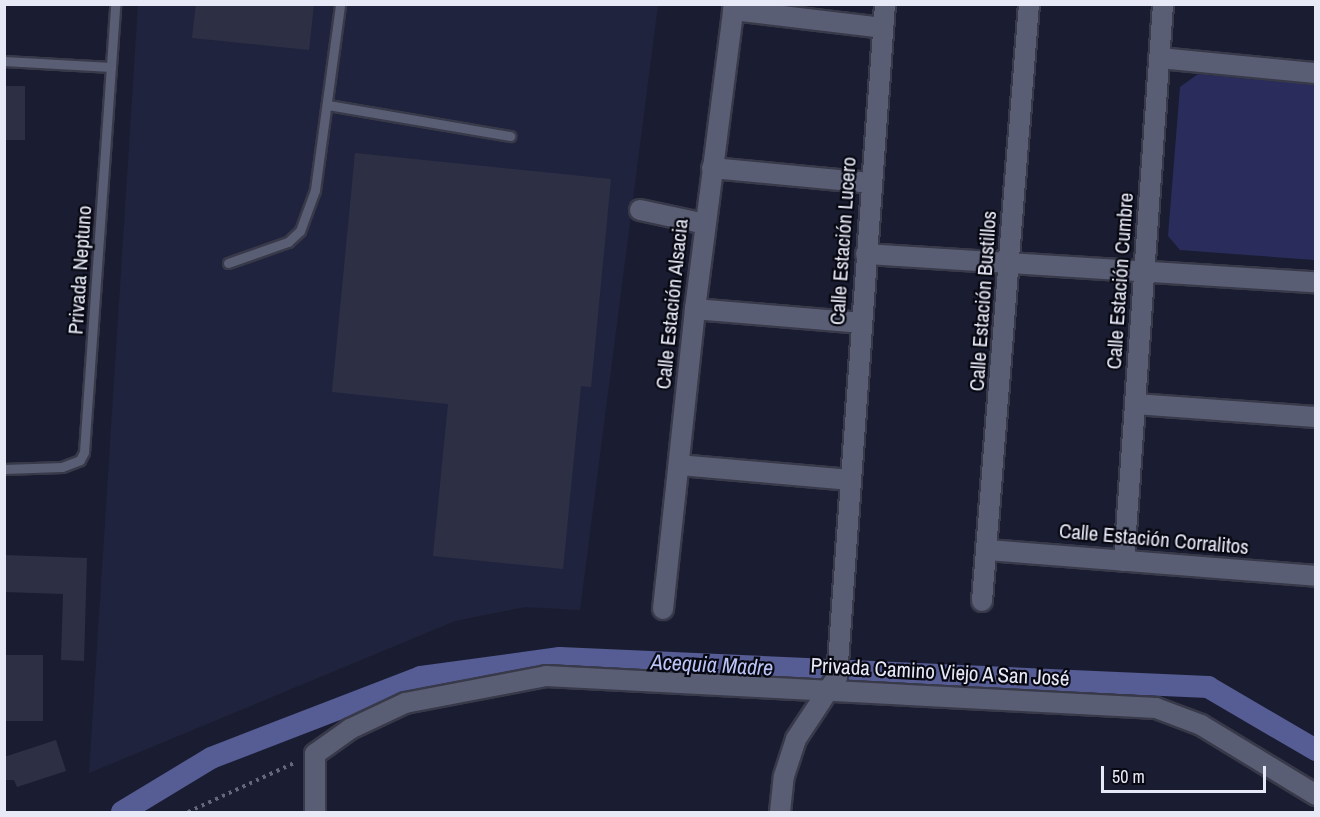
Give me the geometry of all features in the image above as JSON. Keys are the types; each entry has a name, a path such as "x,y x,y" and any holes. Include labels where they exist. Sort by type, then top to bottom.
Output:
{"street":[{"name":"Calle Estación Lucero","path":"833,684 839,654 849,480 885,4"},
{"name":"Calle Estación Bustillos","path":"982,602 988,550 1029,4"},
{"name":"Calle Estación Cumbre","path":"1124,561 1163,4"},
{"path":"734,7 883,28"},
{"name":"Calle Estación Alsacia","path":"663,609 695,309 734,7"},
{"path":"1159,58 1316,73"},
{"path":"712,168 872,183"},
{"path":"640,210 706,224"},
{"path":"866,254 1316,282"},
{"path":"695,309 861,323"},
{"path":"1135,404 1316,417"},
{"path":"679,465 849,480"},
{"name":"Calle Estación Corralitos","path":"988,550 1316,576"},
{"name":"Privada Camino Viejo A San José","path":"315,754 350,729 405,703 546,676 833,684 1171,711 1215,734 1316,795"},
{"path":"780,813 784,776 796,739 833,684"},
{"path":"315,754 315,813"}],"lane":[{"name":"Privada Neptuno","path":"4,469 63,467 80,460 84,452 115,4"},
{"path":"228,263 288,242 300,231 315,190 340,4"},
{"path":"4,61 111,67"},
{"path":"328,105 510,136"}],"path":[{"path":"188,813 315,754"}],"shaded area":[{"path":"138,5 658,5 580,610 525,607 455,621 89,773"},
{"path":"1198,74 1315,85 1315,260 1180,250 1168,236 1180,87"}],"building":[{"path":"196,4 314,4 309,50 192,38"},
{"path":"4,86 25,86 25,140 4,140"},
{"path":"355,153 611,179 591,387 581,386 563,569 433,556 448,404 332,392"},
{"path":"4,555 87,558 84,661 61,660 63,594 4,592"},
{"path":"4,655 43,655 43,721 4,721"},
{"path":"56,740 66,771 17,787 14,780 4,780 4,757"}],"waterway":[{"name":"Acequia Madre","path":"122,812 211,758 421,677 560,658 1208,687 1316,750"}]}
